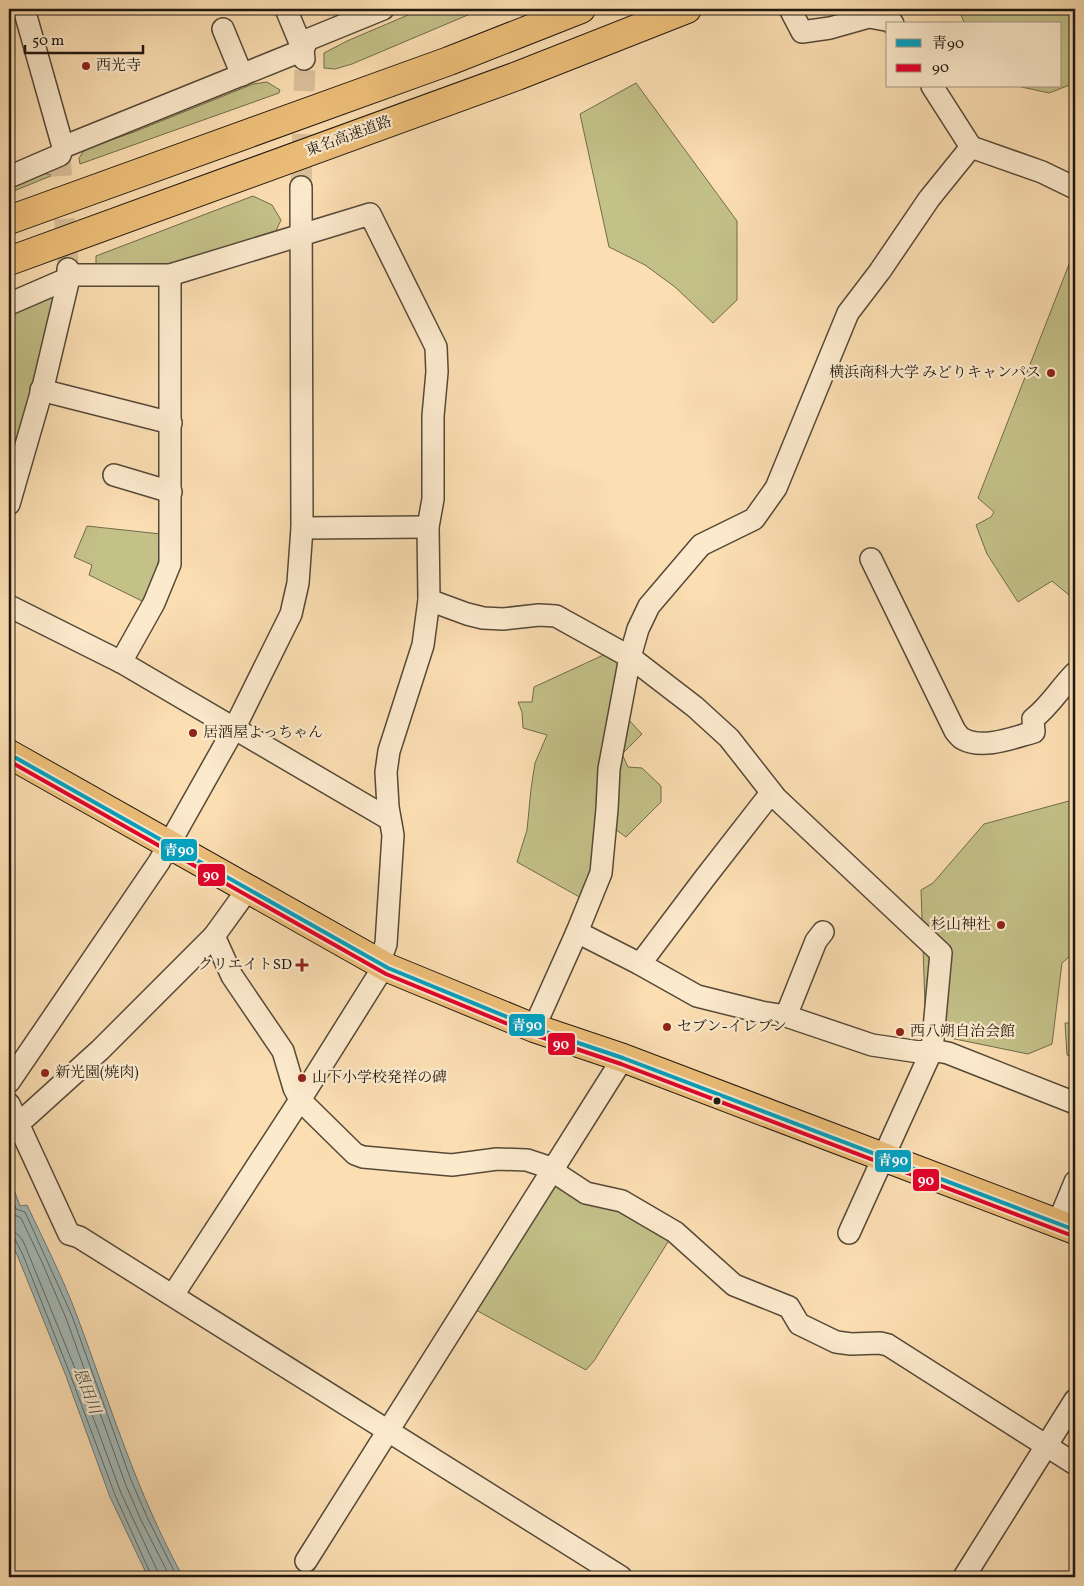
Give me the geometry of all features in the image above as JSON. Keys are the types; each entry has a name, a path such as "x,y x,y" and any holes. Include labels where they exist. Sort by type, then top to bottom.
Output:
{"main road":[{"path":"449,61 549,9"},
{"path":"9,220 449,61 580,9"},
{"name":"東名高速道路","path":"9,261 518,76 687,9"},
{"path":"9,754 388,968 534,1028 623,1058 882,1158 1067,1226"}],"street":[{"path":"9,177 60,155 63,147 24,9"},
{"path":"286,9 304,57"},
{"path":"304,57 307,40 383,9"},
{"path":"790,9 802,32 830,28 868,17 892,22"},
{"path":"223,29 242,75"},
{"path":"63,147 242,75 304,57"},
{"path":"933,88 971,147 1042,172 1072,185"},
{"path":"534,1028 601,873 609,769 630,657 638,629 649,606 701,545 754,519 776,488 796,435 848,313 880,271 929,199 971,147"},
{"path":"9,1082 169,845 235,727 291,614 298,582 302,528 300,421 301,187"},
{"path":"68,271 76,275 170,275 370,214 436,347 438,372 433,416 432,499 428,527 429,600 423,645 389,751 386,772 389,819 393,835 386,944 379,962 379,974 300,1100 173,1295"},
{"path":"9,304 68,271"},
{"path":"9,504 18,443 42,390 68,271"},
{"path":"122,662 154,603 170,564 170,275"},
{"path":"42,390 171,423"},
{"path":"114,476 171,492"},
{"path":"302,528 428,527"},
{"path":"871,560 954,731 963,739 978,743 998,742 1034,732 1033,719 1045,710 1075,673"},
{"path":"429,600 484,618 503,619 539,615 556,616 630,657 695,707 729,738 771,793 941,953 932,1050 849,1233"},
{"path":"9,606 122,662 389,819"},
{"path":"640,964 771,793"},
{"path":"13,1113 26,1117 100,1050 214,936 248,889"},
{"path":"577,932 640,964 696,996 761,1012 786,1016 872,1046 919,1052 932,1050 948,1053 1075,1103"},
{"path":"786,1016 816,940 822,932"},
{"path":"214,936 232,976 282,1051 300,1100 359,1156 452,1165 511,1158 527,1160 545,1166 586,1193 622,1201 674,1232 734,1286 788,1307 799,1324 836,1342 851,1344 880,1342 888,1345 1075,1464"},
{"path":"306,1561 623,1058"},
{"path":"13,1113 69,1234 79,1237 173,1295 621,1577"},
{"path":"1067,1226 1075,1182"},
{"path":"964,1577 1075,1400"}],"shaded area":[{"path":"422,9 482,9 352,64 335,69 324,68 324,53 347,41"},
{"path":"958,9 1075,9 1075,83 1062,88 1062,22 964,22"},
{"path":"267,82 280,90 279,93 80,164 79,158 85,149 134,132 253,84"},
{"path":"636,83 737,221 737,300 713,323 675,287 645,265 609,247 580,114"},
{"path":"1026,88 1062,88 1049,93"},
{"path":"43,173 53,175 9,193 9,185"},
{"path":"253,196 272,205 281,220 276,231 166,266 96,265 96,256"},
{"name":"横浜商科大学 みどりキャンパス","path":"1075,249 1075,600 1052,581 1018,602 987,554 976,525 991,517 994,512 978,498"},
{"path":"58,287 23,441 9,437 9,308"},
{"path":"87,526 161,534 160,554 156,569 142,601 89,575 92,565 74,557"},
{"path":"610,652 623,658 598,857 583,899 517,862 527,830 535,763 547,735 523,728 522,712 518,702 532,702 534,687"},
{"path":"626,717 642,734 622,754 628,767 642,768 661,786 661,802 626,837 615,829 615,787"},
{"path":"1075,801 1075,952 1062,963 1052,1044 1028,1054 950,1038 925,1005 921,890 933,883 984,824"},
{"path":"1065,1023 1075,1023 1075,1057 1067,1055"},
{"path":"555,1180 617,1207 671,1237 594,1361 586,1370 474,1309"}],"water":[{"name":"恩田川","path":"9,1176 20,1206 27,1205 66,1288 138,1481 183,1577 148,1577 110,1497 66,1376 9,1238"}],"tunnel":[{"path":"301,187 305,64"},
{"path":"60,155 68,264"}],"transit line":[{"name":"青90","path":"9,754 388,968 534,1028 623,1058 1075,1230"},
{"name":"90","path":"9,761 386,974 532,1034 621,1064 1073,1236"}],"place":[{"name":"西光寺","path":"86,66"},
{"name":"横浜商科大学 みどりキャンパス","path":"1051,373"},
{"name":"居酒屋よっちゃん","path":"193,733"},
{"name":"杉山神社","path":"1001,925"},
{"name":"クリエイトSD","path":"302,965"},
{"name":"セブン-イレブン","path":"667,1027"},
{"name":"西八朔自治会館","path":"900,1032"},
{"name":"新光園(焼肉)","path":"45,1073"},
{"name":"山下小学校発祥の碑","path":"302,1078"}]}
